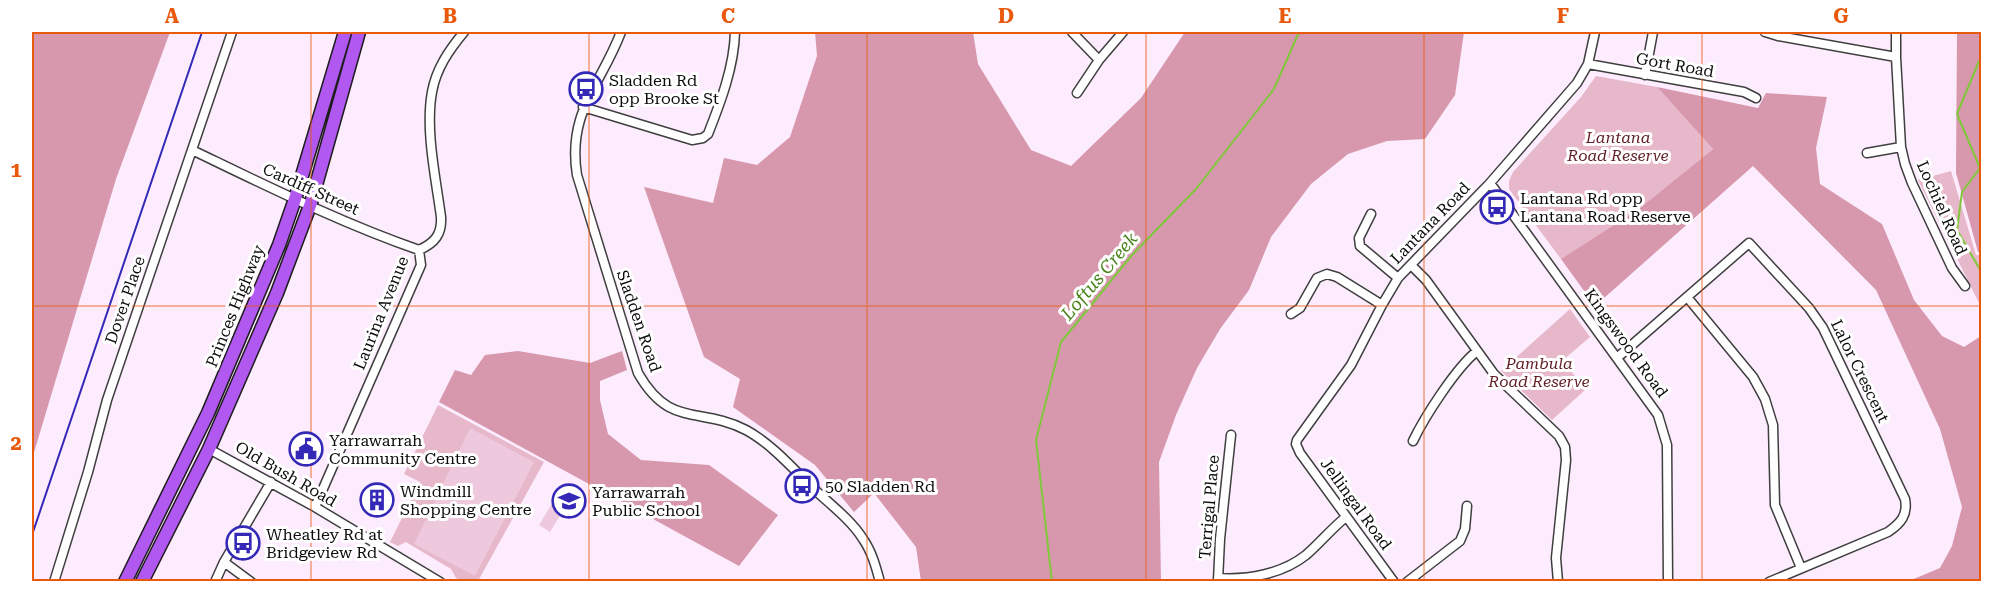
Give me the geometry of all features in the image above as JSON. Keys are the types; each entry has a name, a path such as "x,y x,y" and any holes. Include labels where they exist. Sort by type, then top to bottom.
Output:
{"highway":[{"name":"Princes Highway","path":"125,582 208,413 258,296 296,199 345,32"},
{"name":"Princes Highway","path":"142,582 209,449 277,293 310,206 359,32"},
{"path":"140,553 158,537 196,458 209,449 208,413"}],"street":[{"name":"Dover Place","path":"54,582 79,505 107,400 232,32"},
{"name":"Laurina Avenue","path":"315,507 421,265 419,250 436,240 441,228 430,117 432,92 441,65 464,32"},
{"name":"Sladden Road","path":"621,32 583,107 575,156 577,175 633,359 646,387 667,407 681,413 733,425 747,431 772,449 856,530 868,546 880,582"},
{"path":"583,107 692,140 703,138 708,134 728,77 734,51 735,32"},
{"path":"1072,32 1099,60"},
{"path":"1077,93 1099,60 1123,32"},
{"name":"Lantana Road","path":"1296,444 1300,435 1351,365 1398,278 1490,183 1567,97 1588,64 1595,32"},
{"path":"1645,75 1653,32"},
{"path":"1765,32 1896,57"},
{"name":"Lochiel Road","path":"1896,32 1901,147 1912,183 1952,268 1965,286"},
{"name":"Gort Road","path":"1588,64 1744,92 1756,98"},
{"path":"1867,153 1901,147"},
{"name":"Cardiff Street","path":"192,150 380,237 419,250"},
{"name":"Kingswood Road","path":"1490,183 1653,406 1662,424 1666,439 1668,582"},
{"path":"1371,214 1359,238 1360,246 1398,278"},
{"name":"Lalor Crescent","path":"1618,357 1749,243 1820,322 1905,499 1906,510 1900,522 1888,532 1769,582"},
{"path":"1411,265 1426,280 1502,384 1553,430 1564,447 1566,460 1556,558 1558,582"},
{"path":"1291,314 1300,308 1317,278 1327,274 1337,277 1382,305"},
{"path":"1688,297 1753,377 1770,411 1773,432 1775,505 1800,568"},
{"path":"1413,441 1428,414 1467,360 1477,351"},
{"name":"Terrigal Place","path":"1218,580 1231,435"},
{"name":"Jellingal Road","path":"1296,444 1300,453 1394,582"},
{"name":"Old Bush Road","path":"209,449 315,507 440,582"},
{"path":"215,582 224,562 271,482"},
{"path":"1407,582 1461,542 1465,529 1467,506"},
{"path":"1218,580 1274,572 1306,555 1346,517"},
{"path":"224,562 251,582"}],"green space":[{"name":"Lantana Road Reserve","path":"1596,76 1657,87 1713,149 1640,208 1561,259 1509,189 1509,181 1513,172 1581,97"},
{"path":"1951,171 1976,255 1981,255 1981,307 1918,180"},
{"name":"Pambula Road Reserve","path":"1570,309 1590,337 1563,360 1585,390 1552,420 1501,371"},
{"path":"438,405 544,462 478,581 462,581 456,578 451,569 406,542 398,546 390,542 420,482 404,474"}],"shaded area":[{"path":"32,32 170,32 116,179 32,459"},
{"path":"815,32 973,32 978,64 1031,150 1071,166 1141,98 1185,32 1464,32 1455,95 1425,139 1387,141 1348,154 1311,184 1271,237 1249,290 1220,329 1197,368 1176,415 1159,462 1161,581 921,581 916,547 874,493 854,512 815,465 733,407 740,379 704,357 644,187 713,203 724,158 757,165 790,137 817,56"},
{"path":"1957,32 1981,32 1981,252 1978,252 1956,173"},
{"path":"1657,87 1758,108 1766,93 1827,97 1816,148 1820,184 1882,224 1914,300 1942,336 1964,347 1981,336 1981,581 1909,581 1940,568 1952,546 1962,507 1940,429 1876,290 1753,166 1595,306 1561,259 1640,208 1713,149"},
{"path":"518,351 590,363 622,351 627,370 600,381 600,400 608,434 641,460 709,465 778,515 739,566 439,402 455,370 471,375 485,355"},
{"path":"470,428 534,462 475,576 414,544"},
{"path":"553,502 564,509 550,532 539,525"}],"waterway":[{"name":"Loftus Creek","path":"1052,582 1036,440 1061,342 1132,255 1196,189 1274,89 1299,32"},
{"path":"1982,54 1957,114 1980,168 1962,192 1957,230 1982,273"}],"railway":[{"path":"32,535 202,32"}],"place":[{"name":"Sladden Rd opp Brooke St","path":"586,89"},
{"name":"Lantana Rd opp Lantana Road Reserve","path":"1497,207"},
{"name":"Yarrawarrah Community Centre","path":"306,449"},
{"name":"50 Sladden Rd","path":"802,486"},
{"name":"Windmill Shopping Centre","path":"377,500"},
{"name":"Yarrawarrah Public School","path":"569,501"},
{"name":"Wheatley Rd at Bridgeview Rd","path":"243,543"}]}
